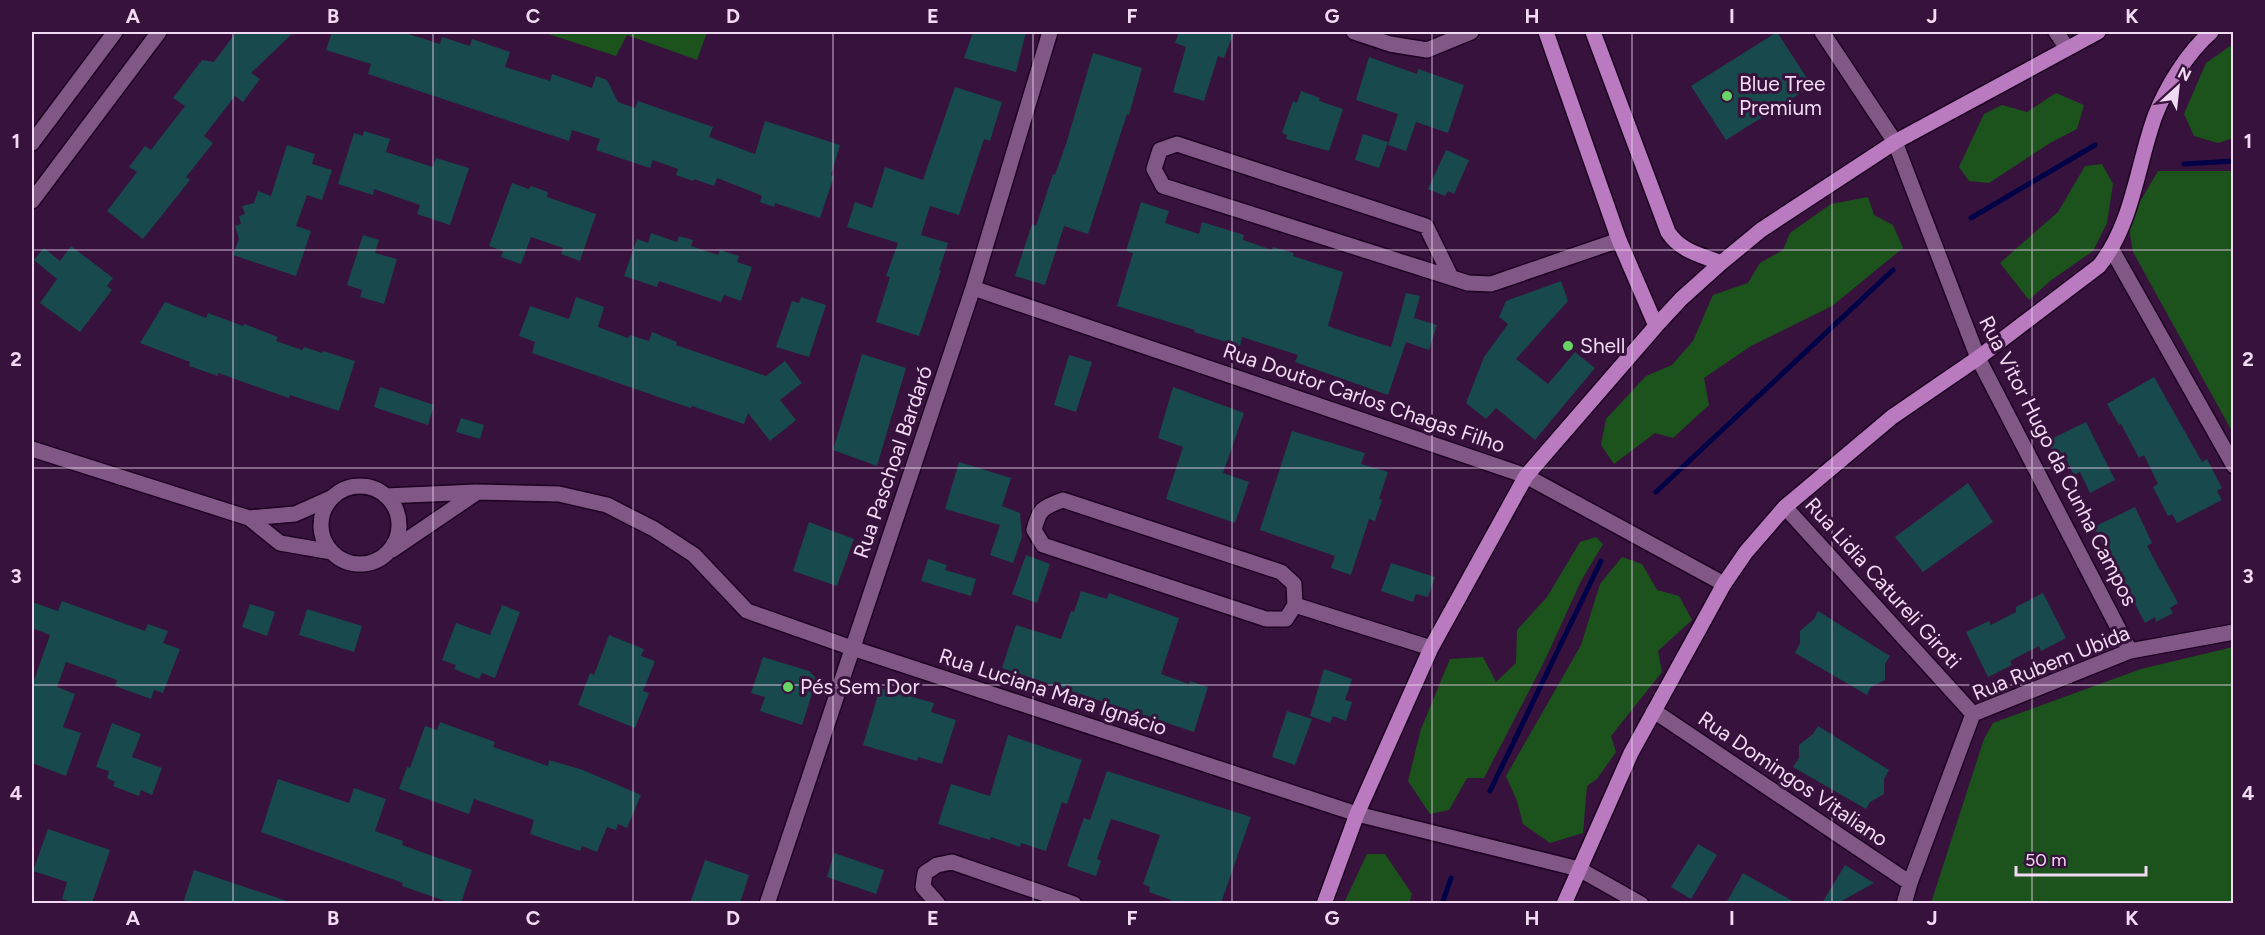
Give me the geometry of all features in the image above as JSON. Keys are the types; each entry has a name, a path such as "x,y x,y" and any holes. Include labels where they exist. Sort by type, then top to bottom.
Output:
{"main road":[{"path":"1546,32 1619,240 1656,326"},
{"path":"1593,32 1668,232 1673,241 1684,249 1721,263"},
{"path":"1324,903 1357,814 1431,648 1526,476 1656,326 1681,299 1761,230 1895,142 2098,32"},
{"path":"1564,903 1631,753 1724,584 1746,552 1785,507 1892,417 1978,358 2098,266 2112,250 2124,220 2155,114 2180,67 2211,32"}],"street":[{"path":"32,143 115,32"},
{"path":"32,201 159,32"},
{"name":"Rua Paschoal Bardaró","path":"767,903 974,288 1050,32"},
{"path":"1354,32 1390,44 1427,50 1471,32"},
{"name":"Rua Vitor Hugo da Cunha Campos","path":"1822,32 1895,142 1978,358 2130,651"},
{"path":"2056,32 2067,48"},
{"path":"1451,278 1426,226 1177,144 1160,150 1154,169 1163,186 1468,284 1491,284 1619,240"},
{"path":"2112,250 2234,466"},
{"name":"Rua Doutor Carlos Chagas Filho","path":"974,288 1526,476 1724,584"},
{"path":"32,449 249,518 280,543 332,552 353,563 364,564 376,561 476,492"},
{"path":"249,518 295,514 351,487 364,486 376,489 394,506 399,518 399,531 387,554"},
{"name":"Rua Luciana Mara Ignácio","path":"386,496 476,492 559,494 607,506 654,529 694,555 747,611 852,648 1357,814 1579,869 1641,903"},
{"path":"332,552 325,543 321,520 324,509 336,496"},
{"path":"1063,500 1281,572 1294,584 1295,604 1286,619 1266,619 1043,545 1034,530 1038,513 1047,506 1063,500"},
{"name":"Rua Lidia Catureli Giroti","path":"1785,507 1973,714"},
{"path":"1295,604 1431,648"},
{"name":"Rua Rubem Ubida","path":"1905,903 1910,883 1973,714 2130,651 2234,632"},
{"name":"Rua Domingos Vitaliano","path":"1654,711 1910,883"},
{"path":"938,903 923,886 925,873 937,865 952,862 1074,903"}],"green space":[{"path":"542,32 707,32 697,60 627,35 616,56"},
{"path":"2233,44 2233,138 2218,143 2194,136 2184,114 2206,63"},
{"path":"2056,93 2084,105 2077,129 2050,143 1989,183 1969,181 1959,167 1984,114 2002,105 2027,112"},
{"path":"2102,164 2113,184 2107,223 2093,251 2050,281 2029,300 2000,263 2058,212 2085,166"},
{"path":"2158,171 2233,171 2233,433 2133,252 2128,222"},
{"path":"1868,197 1874,215 1893,225 1903,248 1832,306 1751,346 1704,378 1709,405 1673,438 1655,433 1614,464 1601,445 1606,419 1646,376 1672,365 1693,341 1713,295 1748,283 1760,263 1783,250 1790,233 1831,204"},
{"path":"1596,537 1603,544 1581,581 1544,662 1484,778 1467,778 1449,810 1430,814 1408,781 1421,729 1450,659 1483,657 1496,682 1516,663 1517,630 1547,597 1580,542"},
{"path":"1622,557 1642,564 1657,590 1679,596 1692,620 1658,651 1662,672 1611,736 1616,752 1597,779 1587,786 1583,833 1550,843 1523,824 1517,801 1506,776 1581,645 1600,584"},
{"path":"2233,647 2233,903 1931,903 1984,739 1993,723 2141,669"},
{"path":"1367,854 1385,854 1412,894 1409,903 1344,903"}],"building":[{"path":"236,32 294,32 251,73 260,79 243,102 235,96 204,136 213,143 186,177 190,180 143,239 107,211 137,172 129,167 145,146 151,150 185,106 173,98 202,60 214,62"},
{"path":"332,32 402,32 440,44 442,37 470,46 472,39 510,52 505,67 550,81 552,74 592,88 596,76 607,80 618,102 635,108 638,101 713,127 709,137 755,154 765,121 840,145 831,175 834,176 820,218 775,203 774,207 760,202 762,196 717,178 714,186 676,175 678,169 653,160 650,168 596,150 600,139 572,130 569,141 368,74 371,64 326,50"},
{"path":"973,32 1026,32 1016,72 964,58"},
{"path":"1179,32 1234,32 1224,58 1218,56 1204,101 1173,92 1186,47 1175,43"},
{"path":"1777,32 1812,86 1726,140 1691,86"},
{"path":"1093,53 1142,68 1129,115 1127,114 1088,234 1064,226 1045,285 1015,276 1032,224 1036,226 1053,174 1055,175 1066,144"},
{"path":"1369,57 1417,74 1418,69 1464,85 1448,133 1416,122 1406,151 1388,145 1398,114 1356,100"},
{"path":"955,87 1002,102 990,141 984,139 959,215 930,206 921,235 948,243 919,336 876,322 890,277 886,276 898,243 847,227 855,202 872,208 885,167 923,180"},
{"path":"1301,91 1320,98 1319,101 1343,109 1329,151 1286,139 1287,135 1282,133 1293,101 1297,103"},
{"path":"364,131 390,139 386,152 433,167 436,158 469,168 450,225 417,214 420,205 374,189 373,195 338,184 354,133 363,136"},
{"path":"1363,134 1388,142 1379,168 1355,160"},
{"path":"287,145 315,154 312,164 332,170 322,200 307,195 296,226 311,231 296,276 233,255 239,239 235,226 241,224 239,216 245,214 242,206 254,203 258,191 271,196"},
{"path":"1446,150 1469,160 1454,194 1448,191 1445,196 1428,189"},
{"path":"512,183 548,192 547,197 596,214 580,261 561,254 563,248 531,237 521,264 501,257 503,251 489,246"},
{"path":"1141,202 1169,211 1165,223 1199,234 1202,222 1244,235 1243,240 1272,250 1273,247 1294,253 1293,256 1343,272 1328,326 1354,335 1391,347 1406,293 1420,296 1414,318 1437,325 1429,350 1406,342 1388,395 1295,362 1298,355 1242,337 1240,346 1117,306 1133,253 1126,251"},
{"path":"651,233 677,242 679,236 693,240 691,246 718,255 720,250 739,256 737,262 752,267 741,301 724,295 721,302 659,281 657,287 624,276 637,239 648,243"},
{"path":"363,235 379,240 375,253 397,259 384,304 360,297 362,290 347,285"},
{"path":"71,246 113,278 107,286 112,290 80,332 40,303 57,279 34,260 44,248 60,261"},
{"path":"1561,281 1568,301 1516,359 1548,384 1575,352 1595,368 1535,440 1496,408 1486,419 1466,403 1484,357 1508,324 1499,317 1506,301"},
{"path":"576,297 604,307 598,327 628,338 630,335 649,341 652,332 677,342 676,345 766,376 785,361 802,383 780,400 796,420 770,441 748,413 744,424 532,353 535,342 519,336 530,306 569,319"},
{"path":"801,297 826,305 809,357 776,347 792,301 799,303"},
{"path":"165,302 206,318 208,313 243,326 244,324 278,337 276,341 302,350 304,347 355,361 339,411 290,395 289,398 218,373 218,376 189,366 190,362 140,343"},
{"path":"862,354 906,368 877,466 833,450"},
{"path":"1069,355 1092,362 1076,412 1054,405"},
{"path":"2154,377 2202,462 2207,459 2222,488 2217,491 2222,500 2177,523 2172,514 2168,516 2153,487 2158,484 2144,455 2139,458 2121,424 2119,425 2107,404"},
{"path":"380,387 434,405 428,425 374,407"},
{"path":"1173,387 1244,413 1223,473 1249,482 1235,523 1166,499 1183,447 1158,438"},
{"path":"461,418 484,425 480,439 456,432"},
{"path":"2086,422 2115,480 2090,493 2080,472 2074,475 2063,453 2055,457 2047,441"},
{"path":"1292,431 1365,453 1361,464 1388,472 1375,521 1369,519 1351,575 1331,568 1335,556 1260,530"},
{"path":"959,462 1011,478 1002,506 1020,513 1022,537 1013,563 990,555 1000,525 945,509"},
{"path":"1968,483 1993,522 1923,572 1895,537"},
{"path":"2135,507 2152,543 2147,546 2178,603 2170,608 2173,613 2156,622 2155,617 2145,623 2094,527"},
{"path":"809,522 854,539 837,586 793,571"},
{"path":"1026,555 1050,564 1037,603 1012,594"},
{"path":"928,559 947,565 945,570 976,579 971,596 921,581"},
{"path":"1391,563 1435,577 1428,597 1416,594 1413,602 1381,591"},
{"path":"1081,591 1107,599 1109,593 1179,618 1161,674 1189,684 1190,681 1208,687 1194,732 1002,668 1016,625 1061,639"},
{"path":"2043,593 2066,638 2041,651 2039,646 2010,661 2012,665 1988,677 1966,632 1989,621 1991,625 2016,612 2016,607"},
{"path":"62,601 145,631 148,624 168,631 163,643 180,649 163,693 154,690 151,699 115,686 117,680 66,662 57,687 75,694 63,727 81,733 66,776 32,763 32,686 50,635 32,628 32,602 58,611"},
{"path":"250,604 275,612 267,636 242,627"},
{"path":"502,605 520,612 495,678 482,673 479,679 454,669 456,665 442,660 456,623 490,635"},
{"path":"307,609 362,626 354,652 299,635"},
{"path":"1818,611 1890,656 1885,664 1885,680 1871,687 1867,695 1795,653 1800,643 1800,631 1814,619"},
{"path":"609,635 644,649 641,656 655,661 643,691 649,693 635,728 578,705 590,673 594,675"},
{"path":"763,657 809,671 815,677 815,684 802,725 760,711 765,697 751,693"},
{"path":"1324,669 1352,679 1345,700 1352,702 1346,721 1333,716 1330,723 1310,716"},
{"path":"880,688 934,703 931,712 956,720 942,764 918,757 917,761 863,745"},
{"path":"1287,711 1312,719 1295,765 1272,757"},
{"path":"440,722 495,742 493,747 548,766 549,760 583,770 641,795 627,828 618,824 616,830 607,827 597,852 582,846 580,851 530,834 534,820 474,799 469,814 399,789 407,767 410,768 425,726 437,730"},
{"path":"112,723 141,734 132,757 162,768 152,795 141,790 139,796 113,786 115,782 107,778 109,771 96,767"},
{"path":"1818,726 1889,770 1884,779 1884,794 1870,802 1866,809 1793,767 1799,758 1799,745 1813,734"},
{"path":"1008,735 1082,760 1067,804 1062,802 1046,851 1021,843 1020,847 991,837 990,840 938,824 951,784 990,796"},
{"path":"1107,771 1251,817 1221,903 1170,903 1171,900 1149,892 1150,887 1143,884 1160,835 1111,819 1097,859 1101,861 1096,876 1067,866 1084,818 1090,820"},
{"path":"278,779 349,803 354,788 386,799 375,831 403,841 402,845 472,870 461,903 451,903 402,886 403,883 261,832"},
{"path":"48,829 110,850 92,903 76,903 62,899 67,882 33,871"},
{"path":"1698,844 1717,855 1691,899 1671,887"},
{"path":"834,853 884,870 876,894 827,877"},
{"path":"705,860 749,875 740,903 690,903"},
{"path":"1845,865 1874,883 1838,903 1822,903"},
{"path":"194,870 287,901 287,903 183,903"},
{"path":"1743,873 1796,903 1726,903"}],"waterway":[{"path":"1971,218 2095,145"},
{"path":"2184,164 2234,161"},
{"path":"1656,492 1893,270"},
{"path":"1490,791 1601,561"},
{"path":"1442,904 1451,878"}],"place":[{"name":"Blue Tree Premium","path":"1727,96"},
{"name":"Shell","path":"1568,346"},
{"name":"Pés Sem Dor","path":"788,687"}]}
